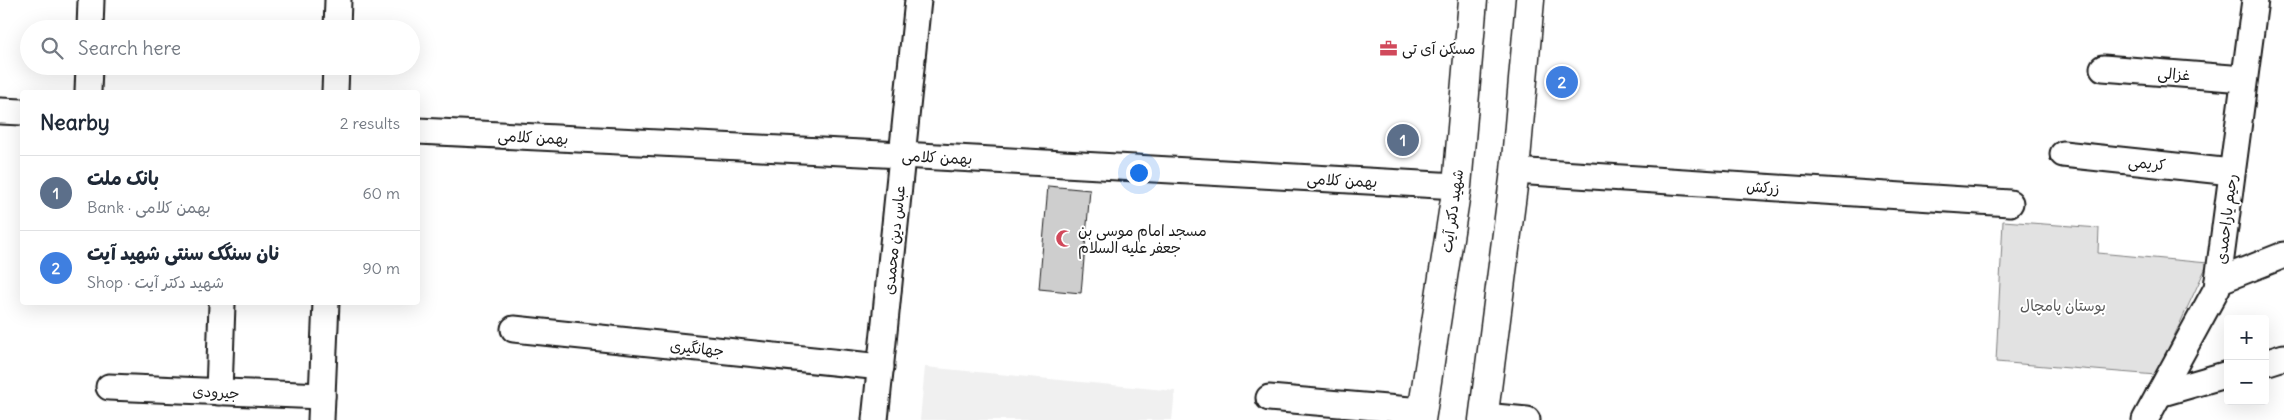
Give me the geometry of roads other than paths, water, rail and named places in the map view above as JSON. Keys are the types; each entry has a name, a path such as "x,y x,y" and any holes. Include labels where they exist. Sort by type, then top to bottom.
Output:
{"main road":[{"name":"شهید دکتر آیت","path":"1421,415 1457,186 1473,0"},
{"path":"1484,418 1515,171 1530,0"}],"street":[{"path":"90,20 91,0"},
{"path":"337,20 338,0"},
{"name":"عباس دین محمدی","path":"875,420 918,0"},
{"name":"رحیم یاراحمدی","path":"2145,420 2217,288 2255,0"},
{"name":"غزالی","path":"2103,68 2244,79"},
{"path":"88,90 89,75"},
{"path":"335,90 336,75"},
{"path":"0,111 20,112"},
{"name":"بهمن کلامی","path":"420,131 902,155 1457,186"},
{"name":"کریمی","path":"2062,154 2232,172"},
{"name":"زرکش","path":"1515,171 2010,203"},
{"path":"2218,281 2284,255"},
{"path":"220,392 222,305"},
{"path":"322,408 326,305"},
{"name":"جهانگیری","path":"514,329 881,367"},
{"path":"2269,362 2284,357"},
{"path":"2159,394 2224,375"},
{"name":"جیرودی","path":"109,387 220,392 322,408"},
{"path":"1269,398 1421,415"},
{"path":"1484,418 1527,420"}],"place":[{"name":"مسکن آی تی","path":"1388,48"},
{"name":"نان سنگک سنتی شهید آیت","path":"1562,82"},
{"name":"بانک ملت","path":"1403,140"},
{"name":"مسجد امام موسی بن جعفر علیه السلام","path":"1064,239"}],"park label":[{"name":"بوستان پامچال","path":"2063,305"}]}
